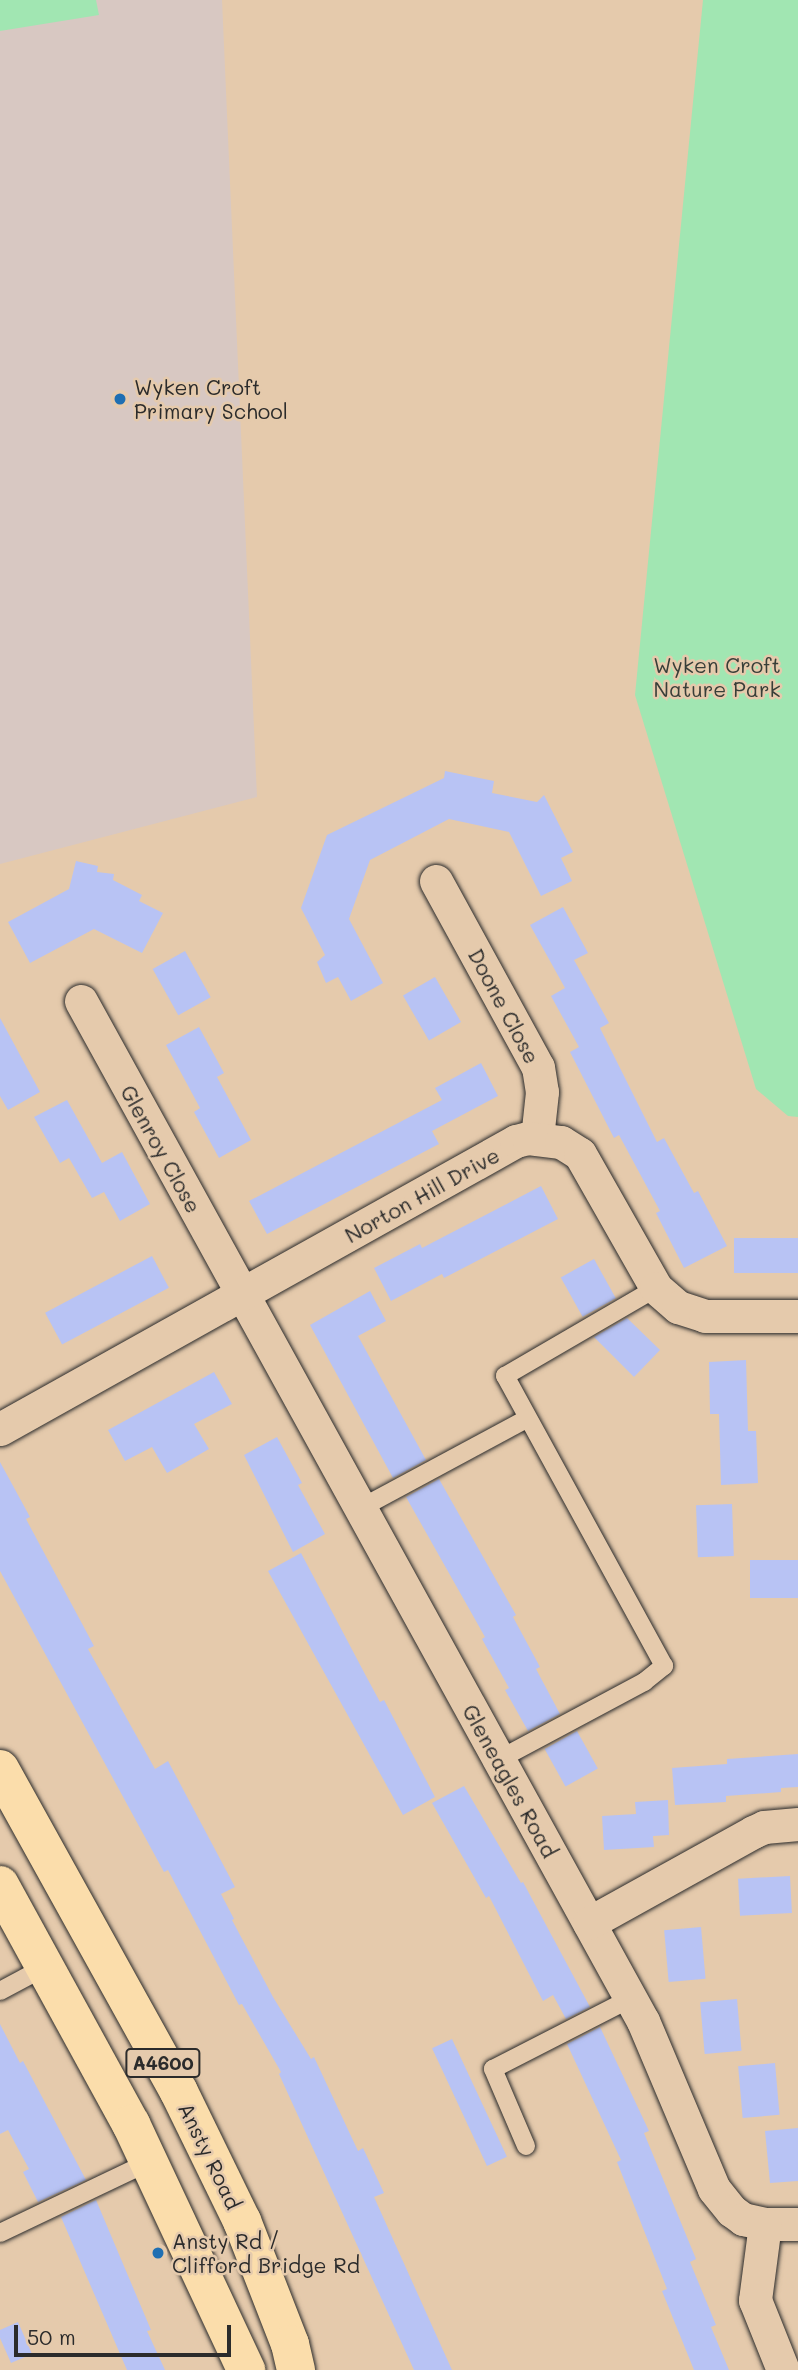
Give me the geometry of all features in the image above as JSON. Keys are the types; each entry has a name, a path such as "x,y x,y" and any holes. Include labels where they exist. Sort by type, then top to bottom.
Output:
{"highway":[{"name":"Ansty Road","path":"0,1769 202,2139 242,2221 290,2344 296,2370"},
{"name":"A4600","path":"0,1885 149,2162 246,2370"}],"street":[{"name":"Doone Close","path":"436,881 538,1067 542,1092 537,1138"},
{"name":"Glenroy Close","path":"81,1001 242,1296"},
{"path":"537,1138 561,1142 580,1154 656,1288 678,1307 705,1316 798,1316"},
{"name":"Norton Hill Drive","path":"0,1429 516,1141 537,1138"},
{"name":"Gleneagles Road","path":"242,1296 631,1999 714,2189 732,2211 743,2219 765,2224 798,2224"},
{"path":"589,1923 753,1832 764,1827 798,1824"},
{"path":"765,2224 755,2300 783,2370"}],"lane":[{"path":"498,1760 643,1682 664,1666 526,1419 505,1376 656,1288"},
{"path":"361,1508 526,1419"},
{"path":"0,1991 45,1967"},
{"path":"526,2146 492,2069 631,1999"},
{"path":"0,2233 149,2162"}],"shaded area":[{"name":"Wyken Croft Primary School","path":"0,0 222,0 257,797 0,864"}],"green space":[{"path":"0,0 96,0 99,15 0,31"},
{"name":"Wyken Croft Nature Park","path":"703,0 798,0 798,1117 788,1116 756,1089 635,695"}],"building":[{"path":"445,771 494,781 492,793 537,802 544,795 573,852 561,858 572,881 541,896 509,832 449,819 370,860 349,919 383,983 351,1001 338,977 326,983 317,962 325,955 301,908 327,835 444,778"},
{"path":"76,861 98,866 97,872 114,874 113,880 142,895 139,901 163,913 142,953 94,929 30,963 8,922 69,889"},
{"path":"563,907 588,953 574,960 609,1023 600,1028 657,1142 664,1138 694,1193 698,1191 727,1246 684,1268 656,1213 660,1211 619,1135 614,1138 570,1052 579,1047 551,996 565,988 530,925"},
{"path":"185,951 211,997 178,1015 153,969"},
{"path":"435,977 461,1022 429,1041 403,996"},
{"path":"0,1018 40,1092 8,1110 0,1096"},
{"path":"199,1027 224,1073 217,1077 251,1140 219,1158 194,1112 200,1108 166,1045"},
{"path":"481,1063 498,1096 432,1131 439,1144 267,1234 249,1201 442,1100 435,1088"},
{"path":"67,1100 102,1163 122,1152 150,1204 120,1221 104,1192 92,1198 69,1158 60,1163 34,1117"},
{"path":"541,1186 558,1219 444,1278 442,1274 391,1301 374,1268 420,1244 422,1248"},
{"path":"734,1238 798,1238 798,1273 734,1273"},
{"path":"152,1256 169,1288 62,1345 45,1313"},
{"path":"594,1259 616,1298 583,1317 561,1277"},
{"path":"370,1291 386,1321 358,1336 426,1460 393,1478 310,1325"},
{"path":"627,1318 660,1350 634,1377 594,1337"},
{"path":"746,1360 748,1431 756,1431 758,1483 721,1485 719,1414 710,1414 709,1362"},
{"path":"214,1372 232,1404 194,1424 209,1449 167,1473 152,1447 125,1461 108,1430"},
{"path":"277,1437 302,1483 298,1485 325,1534 293,1552 244,1455"},
{"path":"0,1462 30,1517 26,1519 94,1646 88,1649 155,1769 168,1761 235,1887 221,1894 234,1919 232,1920 273,1997 311,2059 314,2057 358,2151 363,2148 384,2193 374,2197 452,2370 414,2370 279,2074 281,2072 242,2004 239,2005 168,1870 164,1872 0,1571"},
{"path":"439,1479 516,1615 513,1617 540,1667 536,1669 560,1714 528,1731 505,1690 509,1688 482,1639 485,1637 406,1497"},
{"path":"732,1504 734,1556 698,1557 696,1505"},
{"path":"301,1553 380,1702 384,1700 435,1797 403,1815 268,1571"},
{"path":"750,1560 798,1560 798,1598 750,1598"},
{"path":"577,1731 598,1769 565,1787 545,1749"},
{"path":"798,1754 798,1787 781,1788 781,1792 726,1796 726,1802 675,1805 672,1768 727,1764 727,1759"},
{"path":"464,1786 521,1883 523,1882 590,2007 566,2019 553,1995 543,2001 489,1896 486,1898 432,1803"},
{"path":"668,1800 669,1835 653,1836 654,1847 604,1850 602,1816 636,1814 635,1802"},
{"path":"790,1876 792,1913 740,1916 738,1879"},
{"path":"701,1927 706,1979 669,1982 664,1930"},
{"path":"737,1999 742,2051 705,2054 700,2002"},
{"path":"0,2024 20,2063 23,2061 86,2180 38,2202 23,2172 29,2169 8,2130 0,2134"},
{"path":"600,2027 649,2131 644,2133 696,2259 690,2262 716,2325 711,2327 729,2370 694,2370 662,2291 667,2289 617,2162 621,2160 567,2044"},
{"path":"452,2039 507,2157 487,2166 432,2048"},
{"path":"775,2063 780,2115 743,2118 738,2066"},
{"path":"798,2128 798,2181 770,2183 765,2131"},
{"path":"96,2200 165,2370 127,2370 61,2217"},
{"path":"18,2322 32,2354 11,2363 0,2338 0,2330"}],"place":[{"name":"Wyken Croft Primary School","path":"120,399"},
{"name":"Ansty Rd / Clifford Bridge Rd","path":"158,2253"}]}
